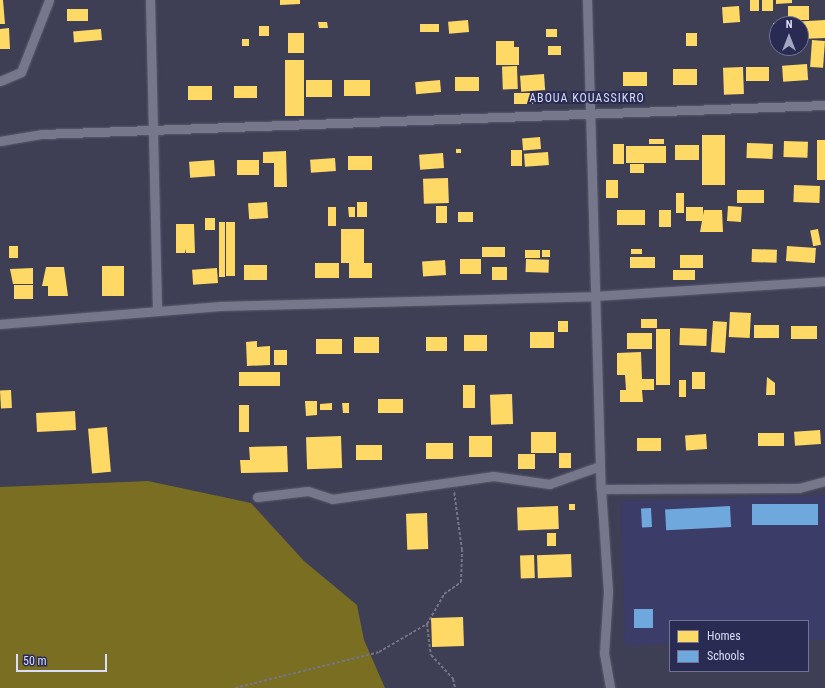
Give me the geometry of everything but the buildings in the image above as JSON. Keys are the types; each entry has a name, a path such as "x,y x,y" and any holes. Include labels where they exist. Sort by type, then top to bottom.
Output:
{"street":[{"path":"0,81 21,72 49,0"},
{"path":"150,0 157,311"},
{"path":"586,0 600,466 608,591 604,653 610,688"},
{"path":"0,141 42,134 152,129 825,105"},
{"path":"0,324 157,311 595,296 825,281"},
{"path":"258,497 308,491 332,499 492,476 550,484 600,466"},
{"path":"601,489 800,488 825,481"}],"path":[{"path":"235,688 379,652 427,624 444,594 461,582 462,550 452,481"},
{"path":"427,624 431,655 452,678 455,688"}],"shaded area":[{"path":"148,481 251,503 304,561 357,605 364,640 385,688 0,688 0,487"},
{"path":"825,495 825,640 809,640 809,620 669,620 669,644 625,645 621,501"}],"district":[{"name":"ABOUA KOUASSIKRO","path":"587,99"}]}
